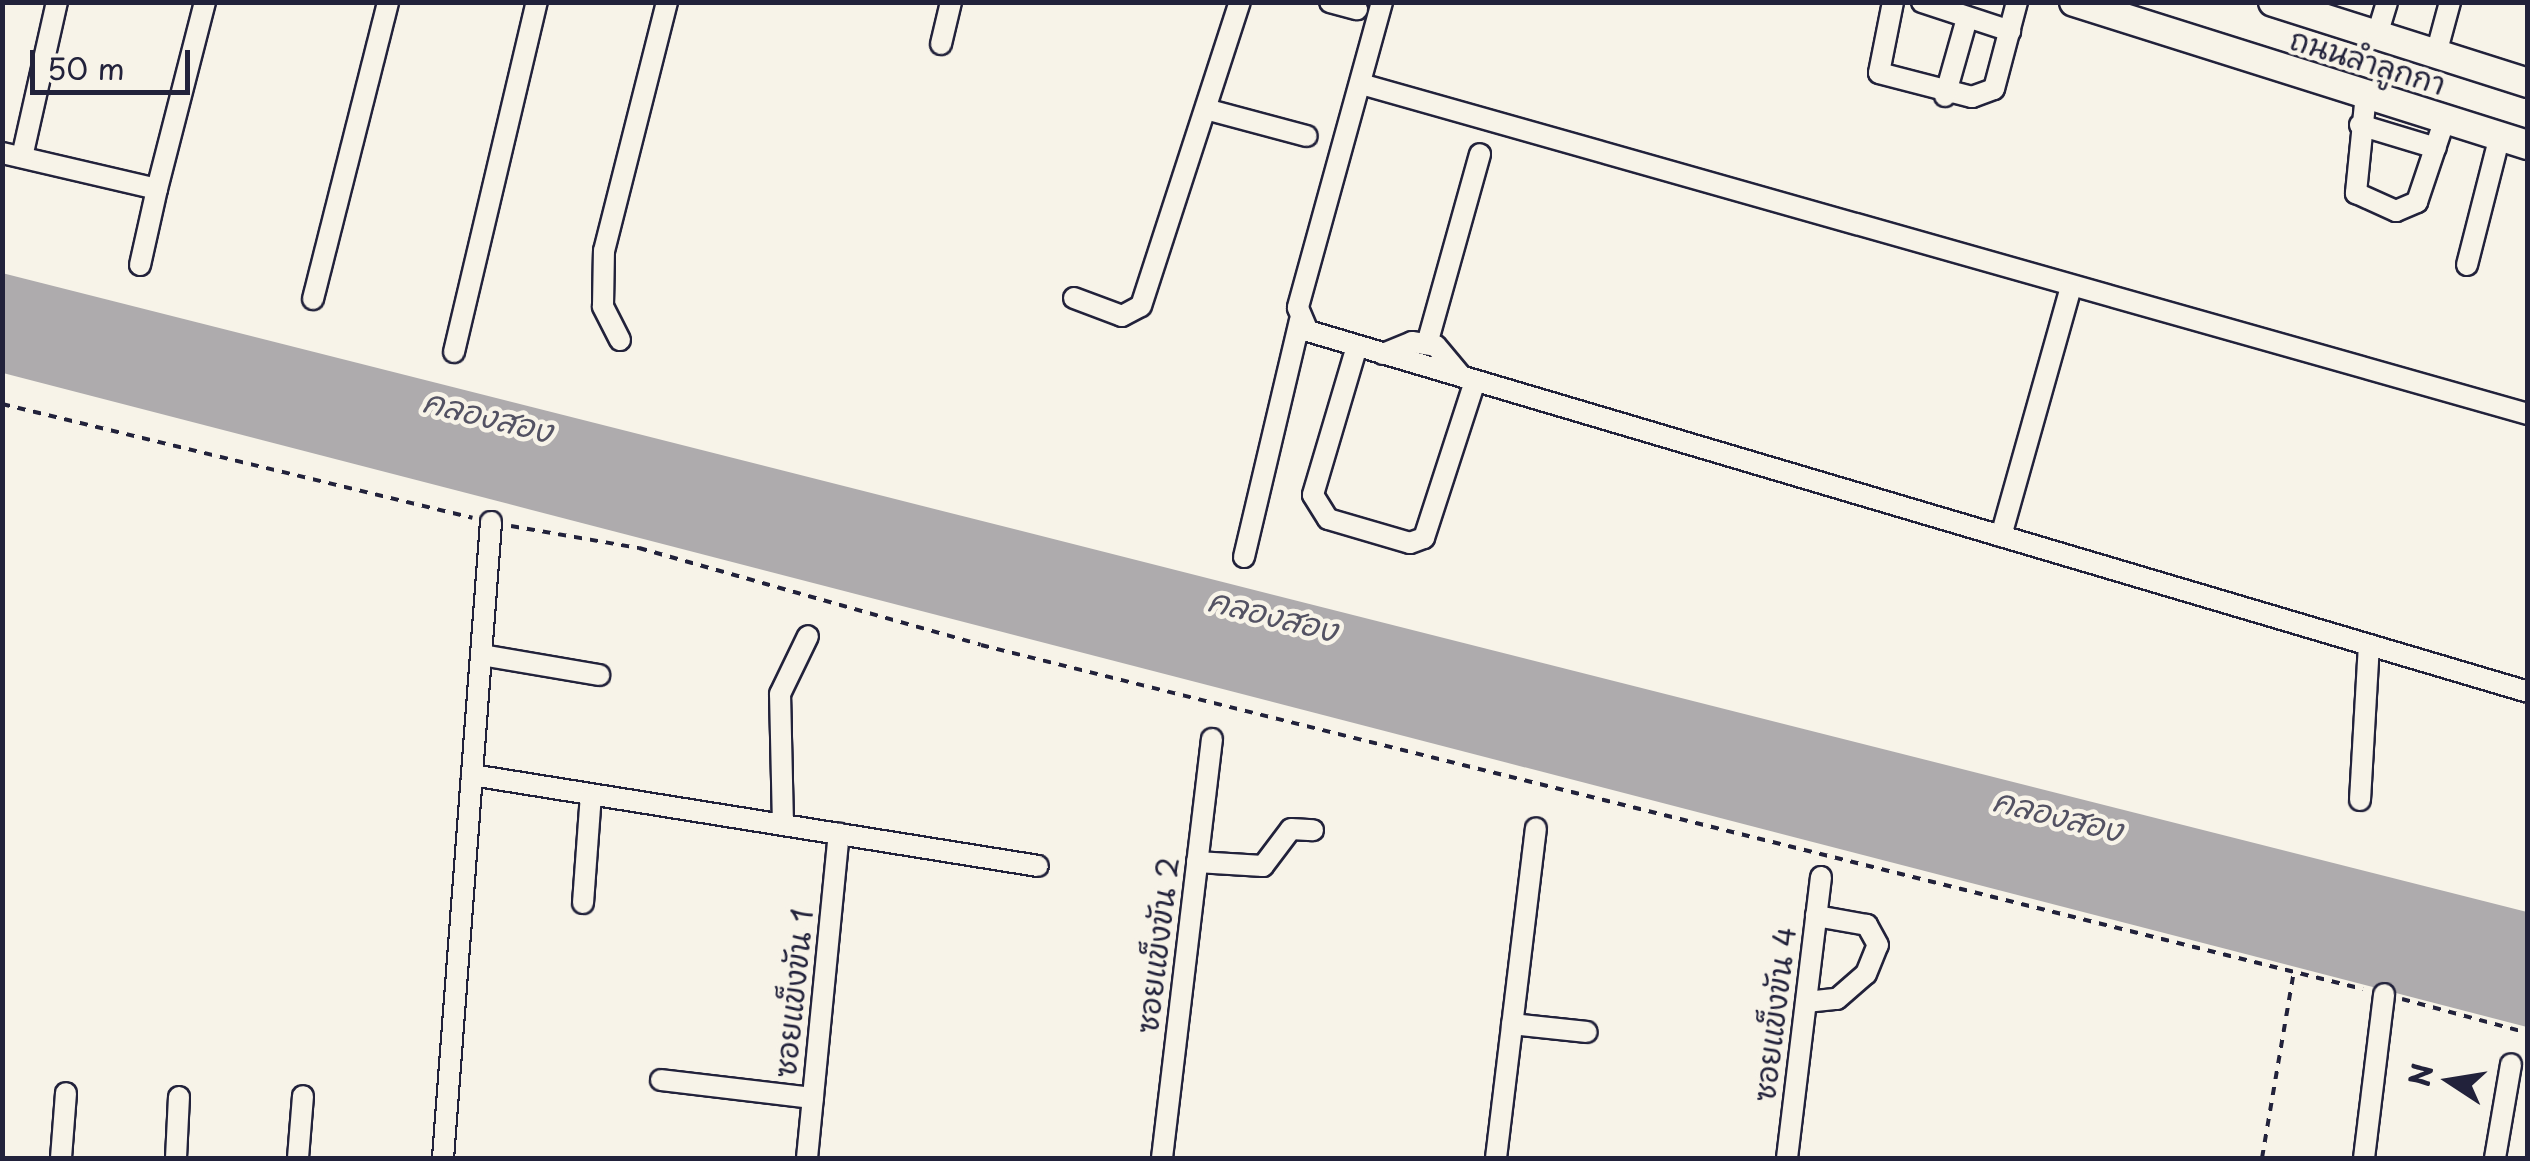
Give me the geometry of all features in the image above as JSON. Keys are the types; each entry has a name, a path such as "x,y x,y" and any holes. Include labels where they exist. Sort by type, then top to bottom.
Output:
{"main road":[{"name":"ถนนลำลูกกา","path":"2074,2 2528,145"},
{"name":"ถนนลำลูกกา","path":"2273,2 2528,83"}],"street":[{"path":"58,2 12,155 157,189"},
{"path":"140,265 205,2"},
{"path":"312,298 388,2"},
{"path":"454,352 536,2"},
{"path":"620,340 603,306 604,251 667,2"},
{"path":"941,44 951,2"},
{"path":"1074,298 1122,316 1142,306 1209,110 1240,2"},
{"path":"1330,2 1357,9"},
{"path":"1244,557 1382,2"},
{"path":"1893,2 1879,73 1945,96 1994,89 2017,2"},
{"path":"1922,2 2010,32"},
{"path":"2377,36 2387,2"},
{"path":"2436,54 2450,2"},
{"path":"1945,96 1968,18"},
{"path":"1361,84 2528,414"},
{"path":"2366,94 2356,193 2396,211 2417,202 2445,119"},
{"path":"1209,110 1307,136"},
{"path":"2360,125 2436,148"},
{"path":"2468,265 2500,136"},
{"path":"1427,344 1480,154"},
{"path":"2001,536 2072,287"},
{"path":"1300,322 1357,346 2528,692"},
{"path":"1384,354 1427,344 1450,354 1468,379"},
{"path":"1357,346 1313,495 1328,519 1410,543 1424,538 1468,379"},
{"path":"443,1158 491,522"},
{"path":"783,825 780,694 808,636"},
{"path":"2360,800 2369,645"},
{"path":"482,656 599,675"},
{"name":"ซอยแข็งขัน 2","path":"1162,1158 1212,739"},
{"path":"472,775 1038,866"},
{"path":"582,903 591,794"},
{"path":"1496,1158 1536,828"},
{"path":"1197,862 1263,866 1290,829 1313,830"},
{"name":"ซอยแข็งขัน 1","path":"807,1158 839,834"},
{"name":"ซอยแข็งขัน 4","path":"1787,1158 1821,876"},
{"path":"1806,1002 1837,1000 1866,974 1878,945 1867,924 1816,916"},
{"path":"2364,1158 2384,994"},
{"path":"1512,1024 1587,1032"},
{"path":"2495,1158 2512,1064"},
{"path":"661,1080 813,1098"},
{"path":"61,1158 66,1093"},
{"path":"298,1158 302,1096"},
{"path":"176,1158 180,1097"}],"path":[{"path":"2,404 491,522 639,548 981,644 2294,971 2528,1033"},
{"path":"2262,1158 2294,971"}],"water":[{"name":"คลองสอง","path":"2,273 2527,912 2527,1027 3,373"}]}
